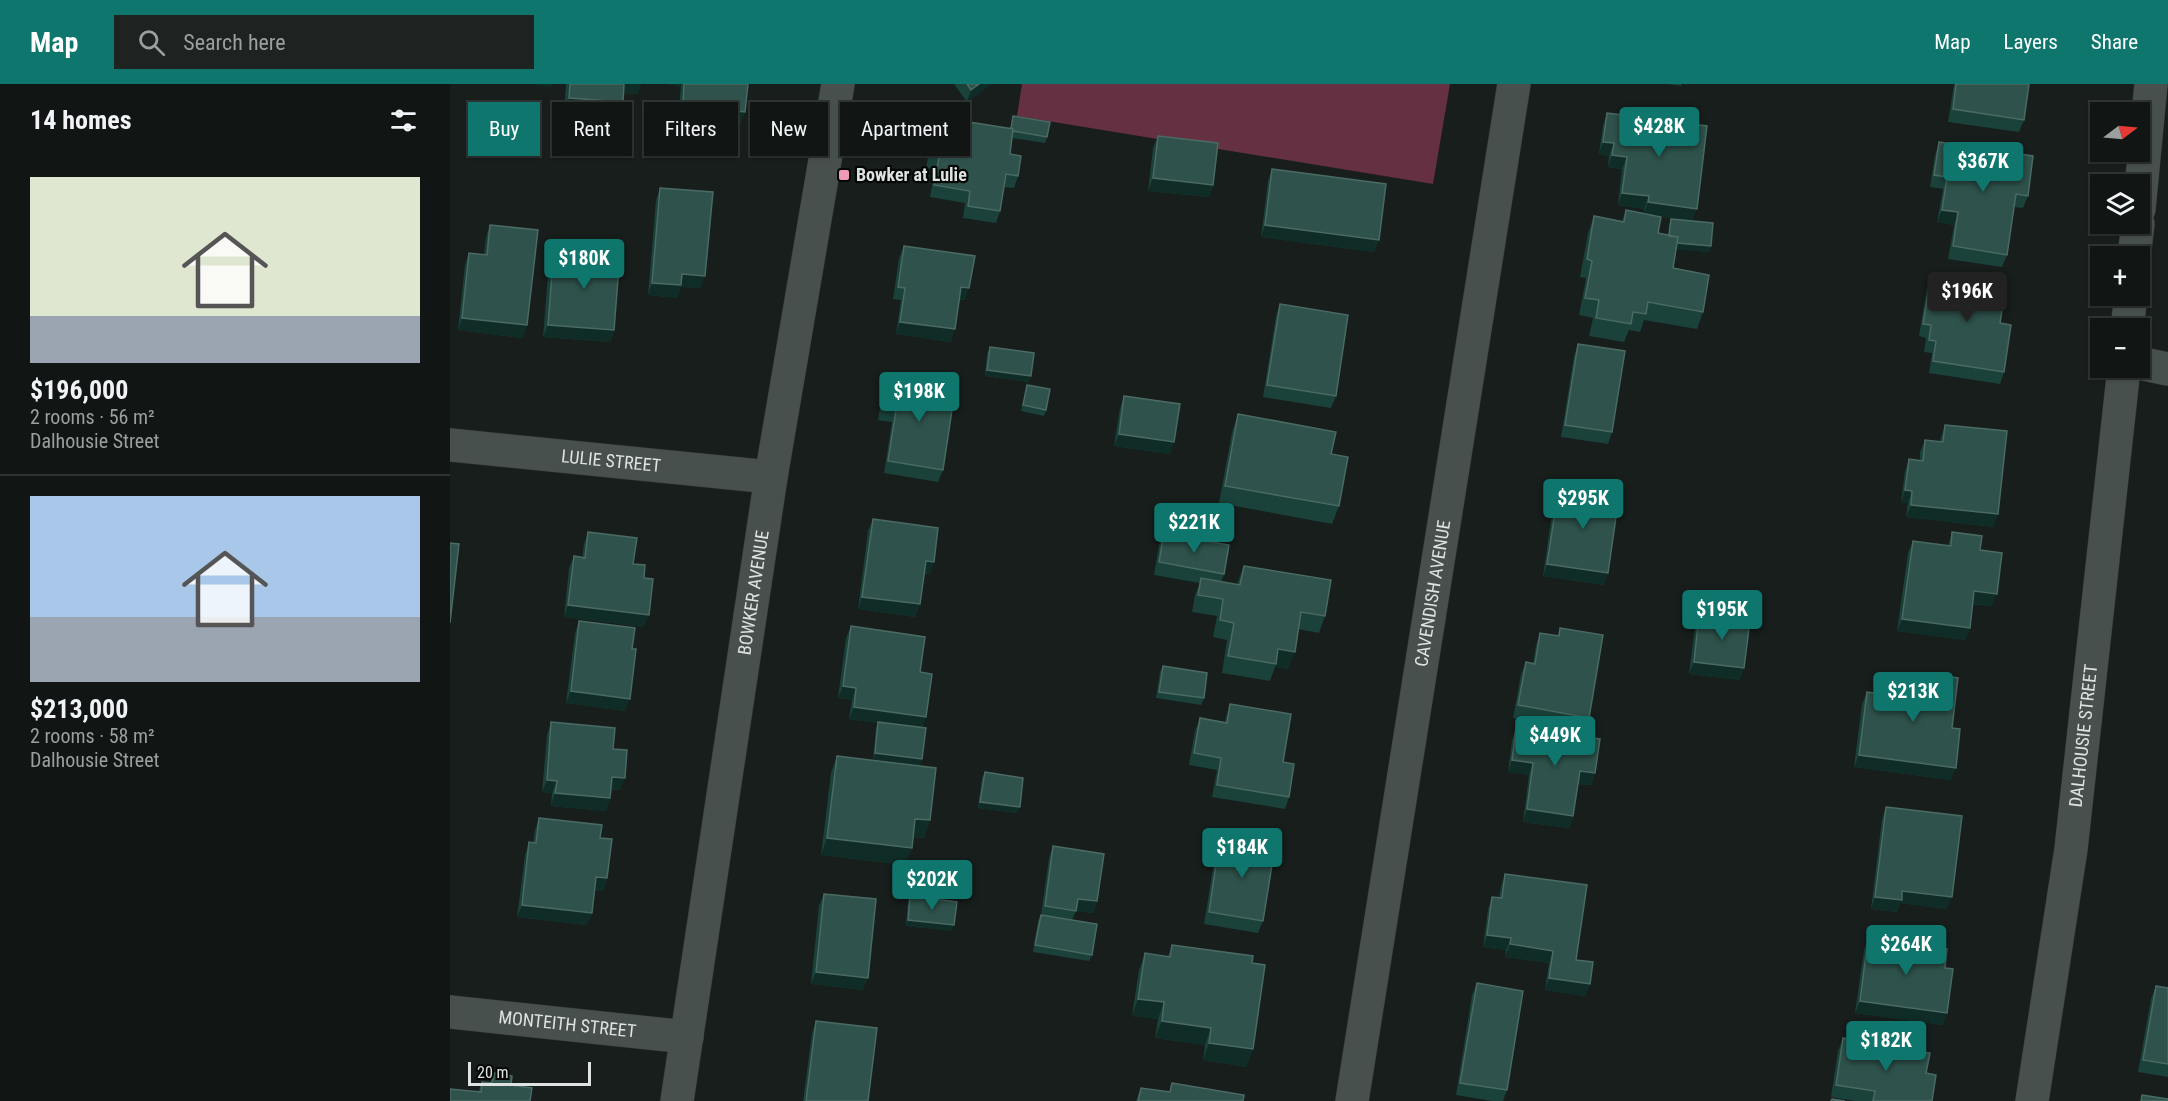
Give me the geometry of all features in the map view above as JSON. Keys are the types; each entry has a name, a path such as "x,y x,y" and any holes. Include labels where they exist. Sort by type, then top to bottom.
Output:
{"street":[{"name":"BOWKER AVENUE","path":"677,1101 771,477 838,84"},
{"name":"CAVENDISH AVENUE","path":"1352,1101 1514,84"},
{"path":"2142,174 2151,84"},
{"path":"2150,365 2168,369"},
{"name":"DALHOUSIE STREET","path":"2032,1101 2071,849 2123,378"},
{"name":"LULIE STREET","path":"450,445 771,477"},
{"name":"MONTEITH STREET","path":"450,1012 687,1037"}],"shaded area":[{"path":"1022,84 1450,84 1433,184 1017,116"}],"building":[{"path":"570,84 624,84 623,102 569,98"},
{"path":"684,84 748,84 745,112 738,111 738,102 683,102"},
{"path":"967,84 979,84 971,90"},
{"path":"1956,84 2029,84 2024,120 1953,109"},
{"path":"1607,113 1707,126 1697,209 1648,202 1649,196 1622,193 1627,157 1612,155 1614,143 1603,142"},
{"path":"1013,116 1050,122 1047,137 1013,131 1011,129"},
{"path":"970,122 1013,129 1010,154 1021,156 1018,176 1006,174 1000,211 968,206 970,191 934,185 939,157 931,156 970,156"},
{"path":"1158,136 1218,143 1213,185 1153,178"},
{"path":"1939,142 2033,156 2028,196 2016,194 2007,255 1953,246 1958,212 1942,210 1947,177 1934,175"},
{"path":"1272,169 1386,184 1379,240 1265,225"},
{"path":"660,188 713,192 705,276 682,274 681,285 652,283"},
{"path":"1626,210 1661,217 1658,233 1678,237 1673,268 1709,275 1703,312 1648,302 1646,314 1633,312 1631,324 1596,318 1599,300 1585,298 1592,261 1587,259 1594,216 1624,222"},
{"path":"1671,219 1713,223 1711,246 1677,243 1678,237 1669,236"},
{"path":"490,225 538,230 527,325 462,318 469,253 487,255"},
{"path":"904,246 975,256 969,288 961,287 955,329 900,322 905,288 898,287"},
{"path":"554,249 620,254 614,330 548,325"},
{"path":"1931,274 1978,279 1976,288 2005,292 2000,323 2011,325 2004,372 1933,361 1936,341 1929,340 1931,325 1923,324"},
{"path":"1280,304 1348,315 1336,396 1267,385"},
{"path":"1578,344 1625,351 1612,432 1565,425"},
{"path":"990,347 1034,353 1031,376 987,370"},
{"path":"887,379 955,390 943,470 888,461 896,410 883,408"},
{"path":"1027,385 1050,389 1046,410 1023,405"},
{"path":"1124,396 1180,404 1174,442 1119,434"},
{"path":"1238,414 1336,432 1331,454 1348,457 1339,506 1225,486"},
{"path":"1945,425 2007,431 1998,514 1911,505 1912,491 1905,490 1909,459 1923,461 1925,440 1943,442"},
{"path":"1559,487 1619,496 1608,573 1547,564"},
{"path":"873,519 938,528 934,562 926,561 920,604 862,597"},
{"path":"588,532 637,538 633,564 645,565 644,578 653,579 649,615 568,605 574,556 585,558"},
{"path":"1952,532 1982,536 1980,550 2002,553 1997,594 1974,591 1970,628 1902,619 1913,541 1951,546"},
{"path":"1164,533 1229,545 1224,574 1159,562"},
{"path":"450,543 459,544 450,623"},
{"path":"1244,566 1331,580 1325,616 1301,612 1295,652 1278,649 1276,664 1228,656 1234,623 1220,620 1223,599 1198,595 1201,578 1240,585"},
{"path":"1699,615 1750,621 1744,668 1694,662"},
{"path":"579,621 635,628 632,649 636,649 630,699 571,691"},
{"path":"851,626 925,637 920,672 932,674 926,717 854,707 856,688 843,686"},
{"path":"1560,628 1603,635 1589,718 1518,705 1526,662 1535,664 1540,633 1559,636"},
{"path":"1163,666 1207,673 1204,698 1159,692"},
{"path":"1921,673 1958,678 1952,728 1960,729 1956,768 1859,755 1867,692 1884,694 1885,683 1919,687"},
{"path":"1230,704 1291,714 1283,762 1294,764 1289,797 1217,785 1221,758 1194,753 1200,718 1227,723"},
{"path":"551,722 615,728 613,749 627,750 625,778 612,777 610,798 555,793 557,781 547,780"},
{"path":"878,722 926,728 922,759 875,753"},
{"path":"1516,728 1600,739 1595,773 1580,771 1573,816 1527,809 1533,763 1512,760"},
{"path":"837,756 936,768 930,820 915,819 912,848 827,838"},
{"path":"985,772 1023,778 1020,807 980,802"},
{"path":"1886,807 1962,816 1952,897 1902,891 1902,900 1875,897"},
{"path":"539,818 602,825 600,838 612,839 607,878 596,877 592,913 522,905 529,842 536,843"},
{"path":"1220,837 1275,846 1263,921 1209,912"},
{"path":"1053,846 1104,854 1097,901 1078,899 1076,911 1045,906"},
{"path":"1505,874 1587,885 1576,960 1593,962 1590,984 1549,978 1553,951 1510,944 1511,938 1487,935 1492,897 1502,898"},
{"path":"824,894 876,899 868,978 816,972"},
{"path":"910,896 957,902 954,925 908,920"},
{"path":"1041,915 1097,924 1092,955 1035,945"},
{"path":"1868,938 1947,949 1945,968 1953,969 1947,1013 1860,1001"},
{"path":"1172,945 1253,956 1252,963 1265,965 1253,1049 1209,1043 1211,1028 1162,1021 1164,1002 1138,999 1145,953 1170,957"},
{"path":"1477,983 1523,991 1507,1090 1460,1083"},
{"path":"2156,986 2168,988 2168,1064 2143,1060"},
{"path":"816,1021 877,1028 868,1101 806,1101"},
{"path":"1843,1038 1930,1053 1926,1073 1936,1075 1932,1101 1873,1101 1875,1091 1836,1085"},
{"path":"494,1073 512,1076 511,1085 532,1088 530,1101 450,1101 450,1089 481,1092 482,1082 492,1083"},
{"path":"1172,1083 1244,1095 1243,1101 1138,1101 1141,1088 1170,1092"},
{"path":"2142,1095 2168,1099 2168,1101 2141,1101"}],"place":[{"name":"Bowker at Lulie","path":"844,175"}]}
